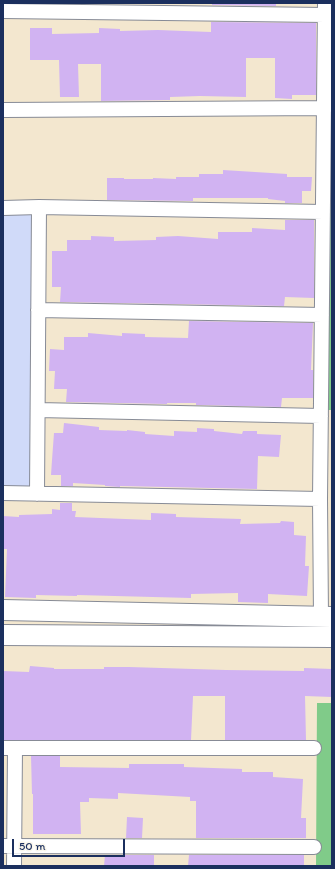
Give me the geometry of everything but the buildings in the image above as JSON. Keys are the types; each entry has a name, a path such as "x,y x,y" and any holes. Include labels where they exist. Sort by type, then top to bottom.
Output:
{"street":[{"path":"3,12 325,9 327,102 323,212 322,315 325,412 320,499 327,618 3,610"},
{"path":"3,110 327,102"},
{"path":"3,208 39,207 323,212"},
{"path":"37,494 39,207"},
{"path":"38,310 322,315"},
{"path":"38,410 325,412"},
{"path":"3,493 320,499"},
{"path":"244,636 245,616"},
{"path":"3,635 332,637"},
{"path":"14,866 9,846 9,748 314,748"},
{"path":"9,846 314,847"}],"shaded area":[{"path":"3,211 35,211 32,490 3,489"}],"green space":[{"path":"330,106 332,106 332,410 325,410"},
{"path":"317,703 332,703 332,866 316,866"}]}
